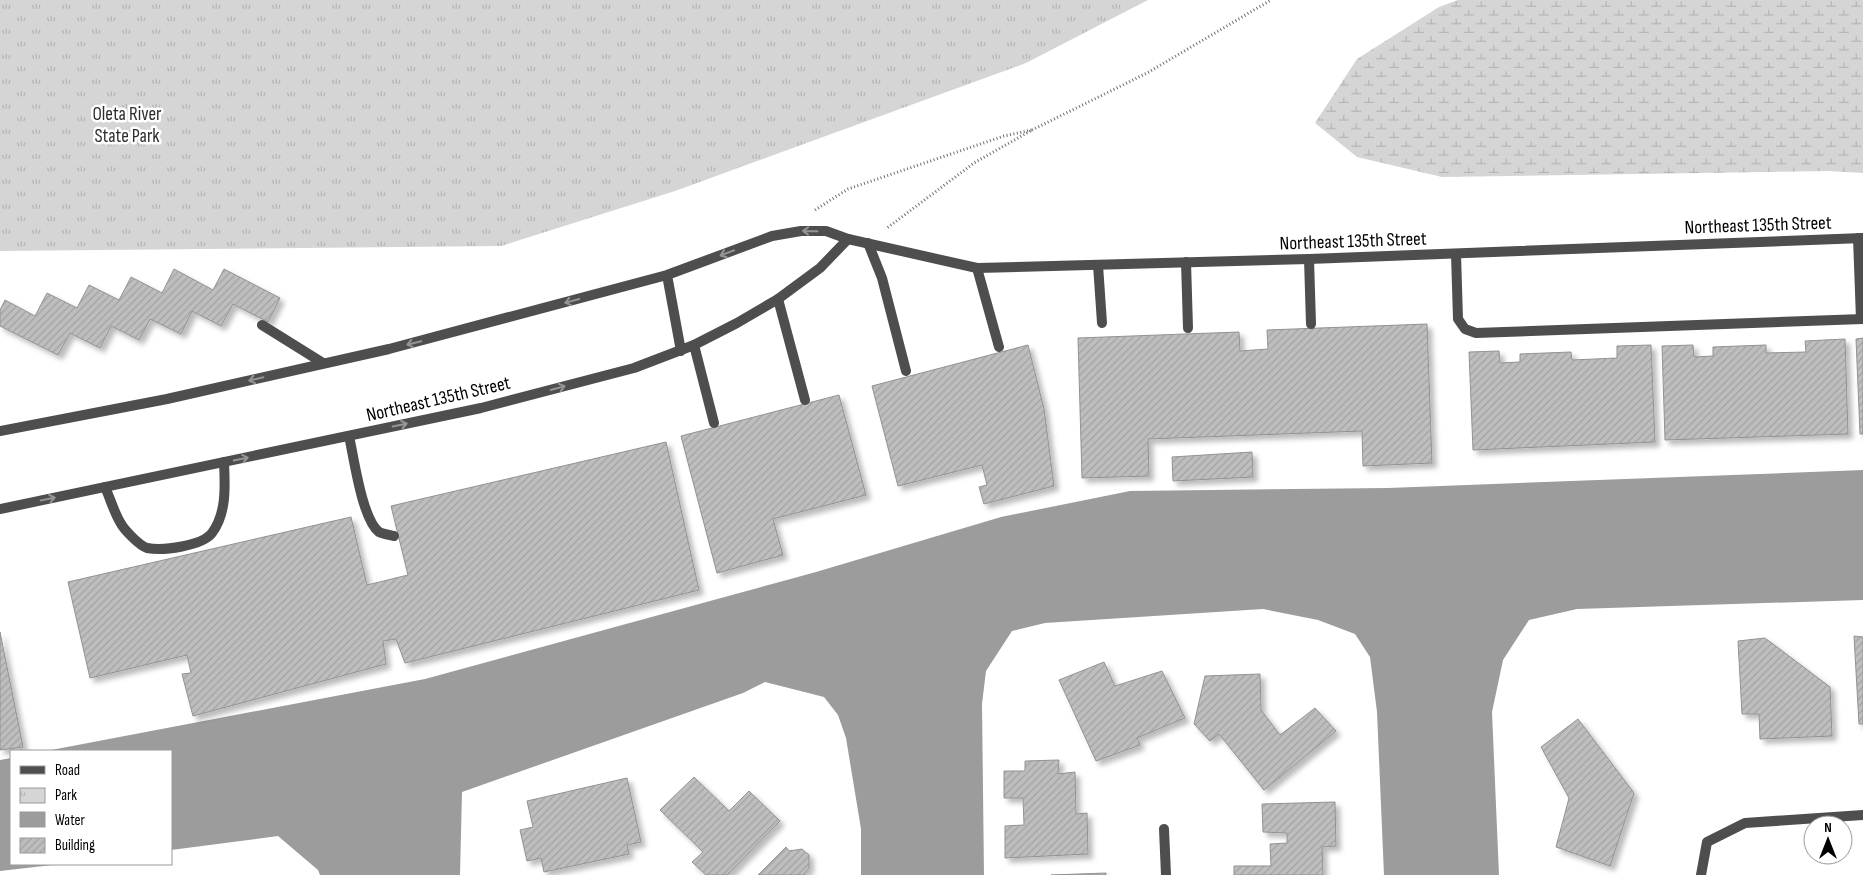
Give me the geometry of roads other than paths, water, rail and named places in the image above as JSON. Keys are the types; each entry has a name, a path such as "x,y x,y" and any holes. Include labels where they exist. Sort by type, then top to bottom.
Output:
{"street":[{"name":"Northeast 135th Street","path":"0,431 167,399 408,344 667,276 772,236 802,231 826,231 848,239 977,268 1309,259 1860,238"},
{"path":"1456,254 1458,319 1464,329 1476,333 1862,319 1860,238"},
{"name":"Northeast 135th Street","path":"0,509 481,408 634,368 682,351 737,323 778,299 820,268 848,239"},
{"path":"868,243 882,278 906,370"},
{"path":"1309,259 1311,324"},
{"path":"1186,262 1188,328"},
{"path":"1098,265 1102,324"},
{"path":"977,268 999,347"},
{"path":"667,276 682,351"},
{"path":"778,299 805,400"},
{"path":"262,325 323,363"},
{"path":"694,345 714,423"},
{"path":"349,436 363,499 370,521 380,532 394,536"},
{"path":"105,487 120,523 131,536 146,547 169,549 197,543 212,534 224,503 224,462"},
{"path":"1700,875 1708,842 1745,823 1863,815"},
{"path":"1164,829 1166,875"}],"water":[{"path":"1863,470 1863,600 1577,609 1529,620 1503,660 1492,712 1499,875 1384,875 1377,712 1370,657 1355,634 1318,620 1263,609 1045,623 1012,631 986,671 982,704 984,875 861,875 861,829 846,738 838,715 824,697 765,682 743,693 462,792 460,875 320,875 318,870 278,836 172,850 172,750 51,750 425,679 816,572 1001,517 1130,491 1388,488"},
{"path":"10,758 10,865 52,865 0,871 0,760"}],"park label":[{"name":"Oleta River State Park","path":"127,124"}]}
